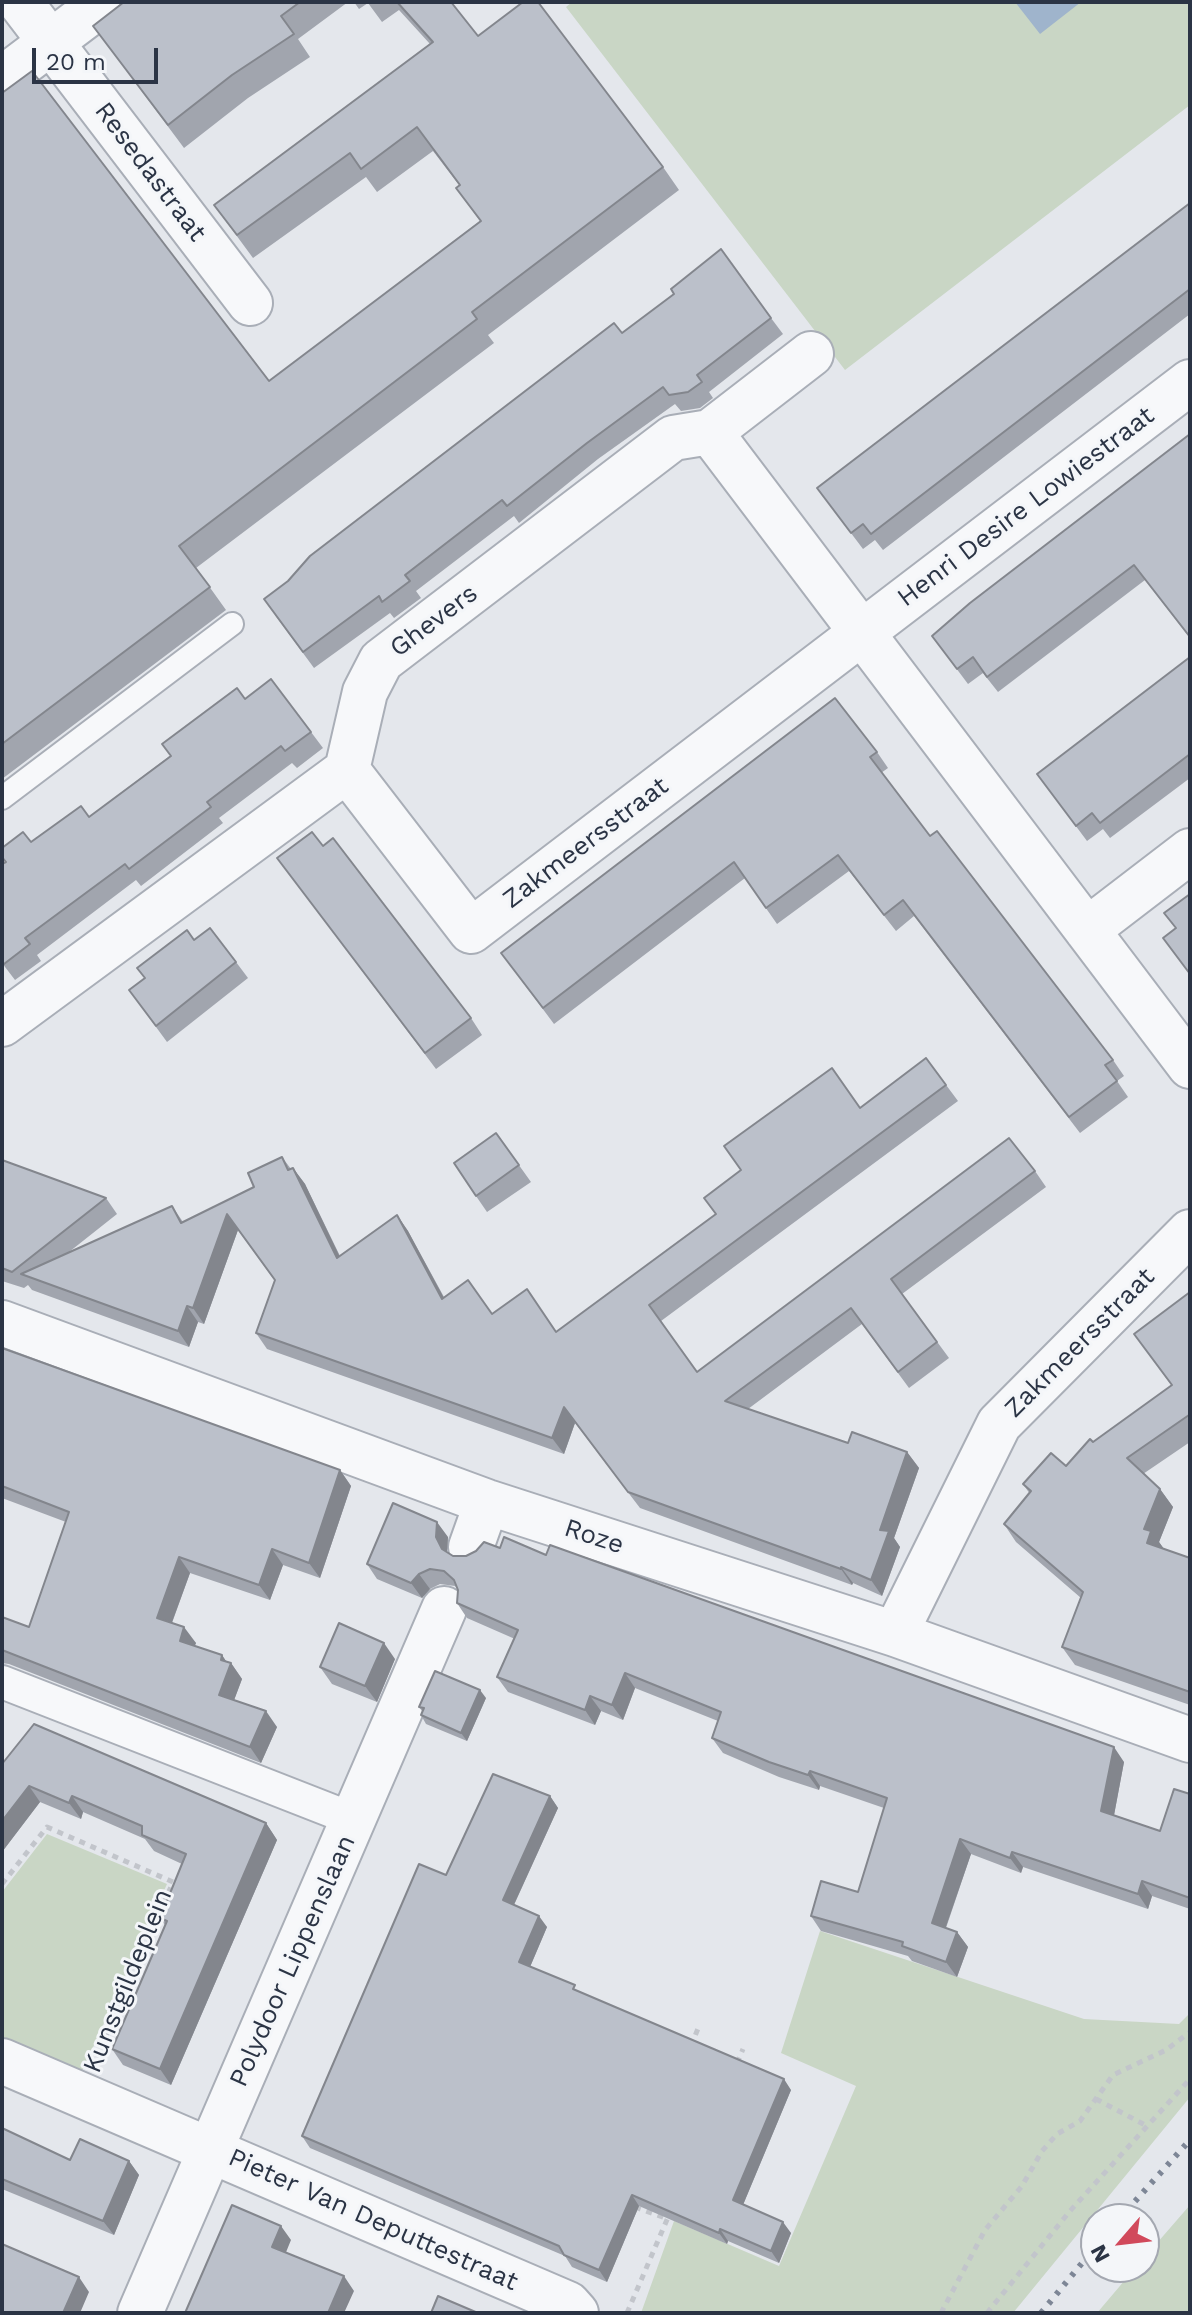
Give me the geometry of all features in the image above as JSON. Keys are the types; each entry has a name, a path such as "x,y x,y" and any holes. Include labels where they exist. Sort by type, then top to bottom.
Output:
{"street":[{"name":"Resedastraat","path":"20,2 250,303"},
{"path":"2,79 104,2"},
{"name":"Ghevers","path":"347,770 365,692 381,661 673,438 710,432 811,354"},
{"name":"Henri Desire Lowiestraat","path":"862,632 1190,382"},
{"path":"710,432 1190,1066"},
{"name":"Zakmeersstraat","path":"347,770 471,931 862,632"},
{"path":"2,1024 347,770"},
{"path":"1087,930 1190,851"},
{"name":"Zakmeersstraat","path":"895,1634 999,1424 1190,1232"},
{"name":"Roze","path":"2,1323 487,1502 895,1634 1190,1740"},
{"path":"471,1547 487,1502"},
{"name":"Polydoor Lippenslaan","path":"140,2313 444,1609"},
{"path":"2,1682 355,1820"},
{"name":"Pieter Van Deputtestraat","path":"2,2061 568,2304 576,2313"}],"lane":[{"path":"2,798 232,624"}],"path":[{"name":"Kunstgildeplein","path":"2,1884 47,1827 173,1882 81,2095"},
{"path":"687,2056 699,2026"},
{"path":"941,2313 985,2230 1022,2186 1042,2151 1057,2134 1080,2121 1113,2075 1166,2050 1190,2032"},
{"path":"731,2077 743,2049"},
{"path":"987,2313 1070,2211 1190,2079"},
{"path":"1096,2099 1147,2126"},
{"path":"628,2204 668,2219"},
{"path":"627,2313 674,2204"}],"green space":[{"path":"572,2 1190,2 1190,105 845,370 566,7"},
{"path":"47,1834 167,1884 80,2076 2,2041 2,1892"},
{"path":"820,1931 1084,2019 1179,2024 1190,2013 1190,2097 1103,2203 1080,2203 1080,2231 1013,2313 641,2313 674,2221 779,2266 856,2086 781,2053"},
{"path":"1190,2205 1190,2313 1097,2313 1122,2283 1160,2283 1160,2240"}],"water":[{"path":"1015,2 1081,2 1040,34"}],"building":[{"path":"124,2 300,2 281,16 294,34 232,75 168,125 93,26"},
{"path":"397,2 451,2 478,36 523,2 538,2 663,167 472,312 477,319 179,546 210,587 2,744 2,93 32,71 269,381 481,221 456,188 460,185 417,127 361,169 350,153 237,235 214,205 433,42"},
{"path":"1190,203 1190,289 871,534 863,524 851,533 817,488"},
{"path":"721,249 771,318 697,375 702,382 688,392 669,395 663,387 507,506 502,500 405,575 410,581 382,602 379,596 303,652 264,599 288,581 310,556 614,323 622,333 674,294 671,289"},
{"path":"1190,434 1190,637 1134,565 987,677 973,657 957,669 932,636 970,603"},
{"path":"1190,657 1190,754 1100,823 1092,813 1076,826 1037,774"},
{"path":"271,679 311,732 285,751 281,746 207,802 211,807 129,869 125,864 25,938 30,944 4,964 2,864 6,862 2,857 2,848 23,832 31,842 81,806 89,817 171,756 162,744 237,688 245,699"},
{"path":"835,698 877,752 870,757 930,836 937,831 1113,1060 1105,1065 1117,1081 1069,1117 903,900 884,915 838,855 766,908 734,862 543,1008 501,953"},
{"path":"312,832 323,846 333,838 471,1018 425,1053 277,858"},
{"path":"1190,894 1190,974 1163,938 1176,928 1164,913"},
{"path":"210,928 236,962 156,1026 129,990 145,978 137,968 187,930 194,940"},
{"path":"926,1058 946,1085 649,1305 697,1372 1009,1138 1035,1171 891,1279 937,1342 898,1372 851,1308 725,1401 848,1443 852,1432 907,1452 880,1530 889,1531 871,1580 628,1492 564,1407 552,1438 256,1333 275,1280 227,1214 193,1308 187,1306 178,1331 21,1274 172,1206 181,1223 254,1187 248,1173 282,1157 288,1170 293,1168 337,1258 397,1215 442,1299 468,1280 492,1314 527,1289 556,1332 716,1214 704,1198 741,1170 724,1146 832,1068 860,1108"},
{"path":"496,1133 519,1165 476,1196 454,1163"},
{"path":"2,1160 106,1198 12,1272 2,1268"},
{"path":"1190,1292 1190,1413 1127,1458 1160,1489 1144,1529 1151,1531 1147,1543 1190,1558 1190,1692 1062,1647 1083,1592 1004,1524 1031,1491 1023,1484 1051,1453 1066,1466 1090,1439 1093,1442 1172,1385 1134,1334"},
{"path":"2,1348 340,1470 309,1563 272,1549 259,1585 179,1557 157,1618 184,1627 180,1641 222,1655 221,1660 231,1663 219,1695 266,1711 250,1747 2,1650 2,1617 29,1627 69,1512 2,1486"},
{"path":"393,1503 437,1522 436,1537 442,1549 453,1556 466,1556 484,1542 500,1548 504,1537 546,1555 550,1545 1114,1747 1101,1811 1160,1831 1174,1789 1190,1794 1190,1898 1142,1881 1138,1894 1012,1852 1010,1858 960,1839 932,1923 957,1932 946,1962 902,1946 903,1942 811,1916 821,1881 858,1892 887,1798 810,1771 808,1775 769,1762 712,1738 721,1712 625,1673 612,1705 590,1696 585,1710 497,1677 518,1630 457,1603 458,1590 454,1580 444,1571 430,1569 419,1574 411,1583 367,1564"},
{"path":"339,1623 384,1643 365,1686 320,1667"},
{"path":"435,1671 480,1690 461,1733 421,1715 424,1708 419,1707"},
{"path":"34,1724 266,1823 160,2069 112,2049 167,1921 160,1918 186,1854 142,1835 142,1826 72,1796 69,1803 29,1786 2,1821 2,1764"},
{"path":"493,1774 550,1796 503,1900 539,1916 519,1962 575,1985 573,1989 784,2079 733,2200 783,2222 771,2251 720,2229 719,2233 632,2195 599,2270 564,2255 559,2246 302,2136 419,1864 446,1875"},
{"path":"2,2128 70,2160 80,2139 129,2161 103,2221 2,2179"},
{"path":"232,2205 281,2226 272,2247 344,2276 328,2313 185,2313"},
{"path":"2,2244 79,2277 63,2313 2,2313"},
{"path":"438,2296 478,2313 431,2313"}],"railway":[{"path":"1133,2203 1190,2140"},
{"path":"1041,2313 1080,2265"}]}
